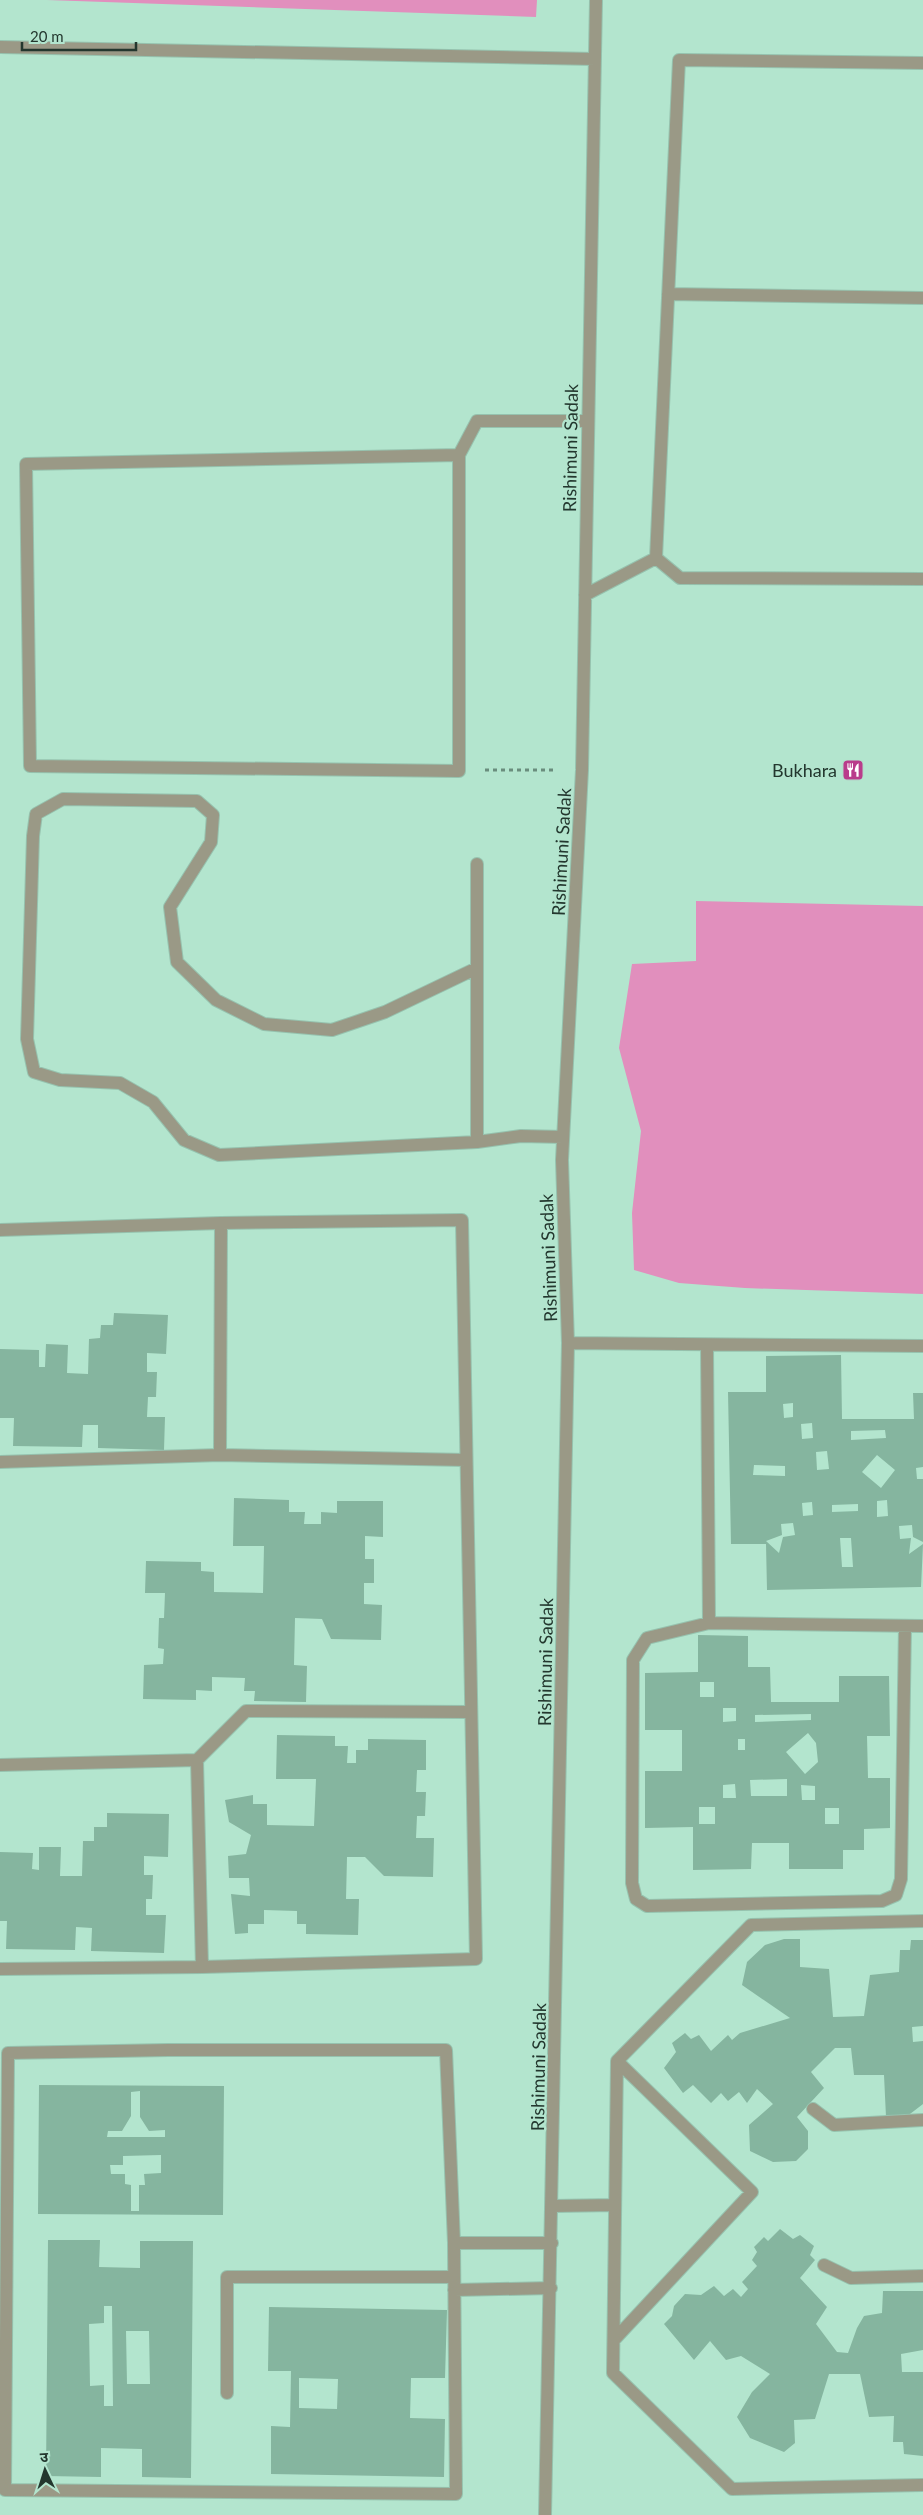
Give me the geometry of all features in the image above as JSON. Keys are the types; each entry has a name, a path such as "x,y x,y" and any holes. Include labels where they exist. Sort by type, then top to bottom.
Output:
{"street":[{"name":"Rishimuni Sadak","path":"545,2515 553,2206 568,1344 563,1137 582,770 596,0"},
{"path":"0,47 595,59"},
{"path":"656,558 679,60 923,63"},
{"path":"668,294 923,298"},
{"path":"458,455 26,464 30,766 460,771 458,455 477,421 588,421"},
{"path":"656,558 680,578 923,579"},
{"path":"585,595 656,558"},
{"path":"477,968 385,1012 332,1030 264,1024 216,1000 177,962 170,907 211,842 213,815 197,800 63,798 36,814 33,836 27,1039 34,1072 60,1080 120,1083 153,1102 184,1140 219,1155 477,1142 521,1136 563,1137"},
{"path":"477,864 477,1142"},
{"path":"0,1230 221,1223 462,1220 476,1958 202,1967 0,1969"},
{"path":"220,1455 221,1223"},
{"path":"568,1344 923,1346"},
{"path":"707,1344 709,1623"},
{"path":"0,1462 220,1455 466,1460"},
{"path":"905,1626 901,1879 896,1895 882,1901 647,1906 636,1899 632,1883 633,1660 647,1638 709,1623 923,1626"},
{"path":"0,1765 197,1760 246,1711 471,1712"},
{"path":"197,1760 202,1967"},
{"path":"923,1921 751,1925 617,2061 613,2372 732,2490 923,2485"},
{"path":"168,2050 446,2050 454,2243 456,2494 6,2490 8,2053 168,2050"},
{"path":"614,2340 752,2192 617,2061"},
{"path":"813,2109 834,2125 923,2120"},
{"path":"553,2206 615,2205"},
{"path":"454,2243 552,2243"},
{"path":"824,2265 851,2278 923,2276"},
{"path":"227,2393 227,2277 454,2277"},
{"path":"454,2290 550,2288"}],"path":[{"path":"516,769 582,770"}],"shaded area":[{"path":"47,0 537,0 536,17"},
{"path":"696,901 923,906 923,1294 745,1288 679,1283 634,1270 632,1213 641,1131 619,1048 632,964 696,961"}],"building":[{"path":"114,1313 168,1315 166,1354 147,1353 147,1372 157,1372 156,1397 148,1397 147,1417 165,1417 164,1450 98,1448 98,1425 83,1425 82,1447 13,1446 14,1418 0,1418 0,1349 39,1350 39,1367 45,1367 46,1344 68,1345 67,1373 88,1374 89,1339 100,1338 101,1325 113,1325"},
{"path":"841,1355 842,1419 914,1419 913,1393 923,1393 923,1467 916,1468 917,1479 923,1479 923,1542 913,1537 912,1525 899,1526 900,1539 911,1538 909,1554 923,1544 921,1587 767,1590 766,1544 731,1544 728,1392 766,1392 766,1356","holes":["793,1403 793,1417 784,1418 783,1404","812,1423 813,1438 802,1439 801,1424","885,1430 886,1438 851,1440 851,1431","827,1451 829,1469 817,1470 816,1452","877,1455 895,1470 881,1488 862,1472","754,1465 785,1466 785,1476 753,1475","887,1500 888,1516 877,1517 877,1501","812,1502 813,1515 803,1516 802,1503","858,1504 858,1511 832,1512 832,1505","793,1523 795,1535 783,1537 779,1553 766,1541 782,1535 781,1524","840,1538 851,1538 853,1567 842,1567"]},
{"path":"234,1498 289,1500 289,1512 305,1512 304,1524 321,1524 321,1512 337,1513 337,1501 383,1501 383,1537 365,1536 365,1559 374,1559 374,1583 364,1583 364,1604 382,1605 381,1640 331,1639 322,1619 295,1618 294,1665 307,1666 306,1702 254,1701 255,1691 244,1691 245,1678 212,1677 212,1691 196,1690 196,1700 143,1699 144,1665 163,1664 164,1649 158,1648 159,1618 164,1618 165,1593 145,1593 146,1561 201,1562 201,1571 214,1572 214,1592 263,1593 264,1546 233,1546"},
{"path":"698,1635 748,1636 748,1667 770,1667 771,1702 839,1702 839,1676 889,1676 890,1736 867,1736 868,1778 890,1778 890,1828 864,1829 864,1850 843,1850 843,1869 789,1869 789,1843 752,1843 751,1869 693,1870 693,1827 645,1828 645,1771 682,1771 682,1730 645,1730 645,1673 698,1672","holes":["700,1682 714,1682 714,1697 700,1697","723,1708 736,1708 736,1721 723,1722","811,1714 811,1720 755,1722 755,1715","808,1733 816,1743 818,1762 805,1774 786,1752","738,1739 745,1739 745,1750 738,1750","787,1779 787,1796 751,1796 750,1780","735,1784 736,1798 723,1798 723,1785","801,1785 815,1786 815,1800 802,1800","699,1807 715,1807 715,1824 699,1824","825,1808 839,1808 839,1824 825,1824"]},
{"path":"277,1735 335,1736 335,1746 348,1746 347,1763 356,1763 356,1750 368,1750 368,1739 426,1740 426,1770 417,1770 416,1792 426,1792 425,1816 417,1816 416,1838 434,1838 433,1877 384,1876 365,1857 347,1857 346,1899 359,1899 358,1935 306,1934 306,1924 297,1924 297,1911 264,1910 264,1924 248,1924 248,1933 235,1934 231,1894 250,1896 249,1878 229,1878 228,1856 246,1854 251,1835 229,1822 225,1800 253,1795 253,1804 267,1804 267,1825 314,1826 316,1779 276,1779"},
{"path":"107,1813 169,1814 168,1857 144,1856 144,1875 153,1875 152,1899 146,1899 146,1915 166,1915 164,1953 91,1951 92,1928 76,1927 75,1950 6,1949 7,1921 0,1921 0,1852 33,1853 32,1869 39,1870 39,1847 61,1847 60,1876 82,1876 83,1841 94,1841 94,1827 107,1827"},
{"path":"784,1939 800,1939 800,1967 829,1969 833,2017 864,2016 870,1975 899,1972 900,1950 910,1950 911,1940 923,1940 923,2026 912,2027 913,2042 923,2041 923,2104 910,2114 886,2117 884,2075 854,2075 851,2048 835,2048 811,2072 824,2088 797,2117 808,2131 808,2149 796,2161 773,2162 750,2151 749,2125 773,2104 757,2089 747,2103 739,2092 728,2101 721,2093 711,2103 693,2085 683,2093 664,2068 676,2052 672,2043 685,2033 691,2039 699,2035 711,2051 728,2035 732,2040 740,2033 790,2018 742,1985 747,1962 765,1945"},
{"path":"39,2085 224,2086 223,2215 38,2214","holes":["140,2091 140,2117 149,2131 165,2130 165,2137 107,2137 108,2131 122,2131 131,2116 131,2092","161,2155 161,2173 144,2174 145,2185 139,2185 139,2211 131,2211 131,2185 125,2184 125,2174 111,2174 110,2165 123,2165 123,2156"]},
{"path":"780,2229 793,2239 800,2235 814,2246 810,2255 815,2260 800,2278 827,2307 816,2324 837,2352 848,2353 857,2328 864,2316 882,2313 883,2291 923,2291 923,2350 901,2354 902,2372 923,2372 923,2456 904,2454 903,2442 893,2442 894,2416 869,2417 860,2374 829,2374 815,2419 794,2420 795,2443 784,2452 750,2438 737,2417 752,2392 770,2374 741,2356 726,2360 710,2341 694,2360 664,2324 672,2316 674,2306 685,2294 701,2295 714,2286 724,2296 733,2289 741,2297 748,2289 742,2282 757,2266 752,2260 757,2252 754,2247 764,2237 768,2241"},
{"path":"48,2240 100,2240 99,2267 140,2268 140,2241 193,2241 191,2478 142,2477 142,2449 101,2448 101,2477 46,2476","holes":["104,2306 112,2306 113,2406 104,2406 104,2385 90,2386 89,2324 104,2323","126,2331 149,2331 150,2384 127,2384"]},
{"path":"269,2307 447,2310 445,2378 411,2378 410,2418 445,2419 444,2477 271,2474 271,2426 290,2427 291,2371 268,2371","holes":["299,2378 338,2379 337,2409 299,2408"]}],"place":[{"name":"Bukhara","path":"853,770"}]}
